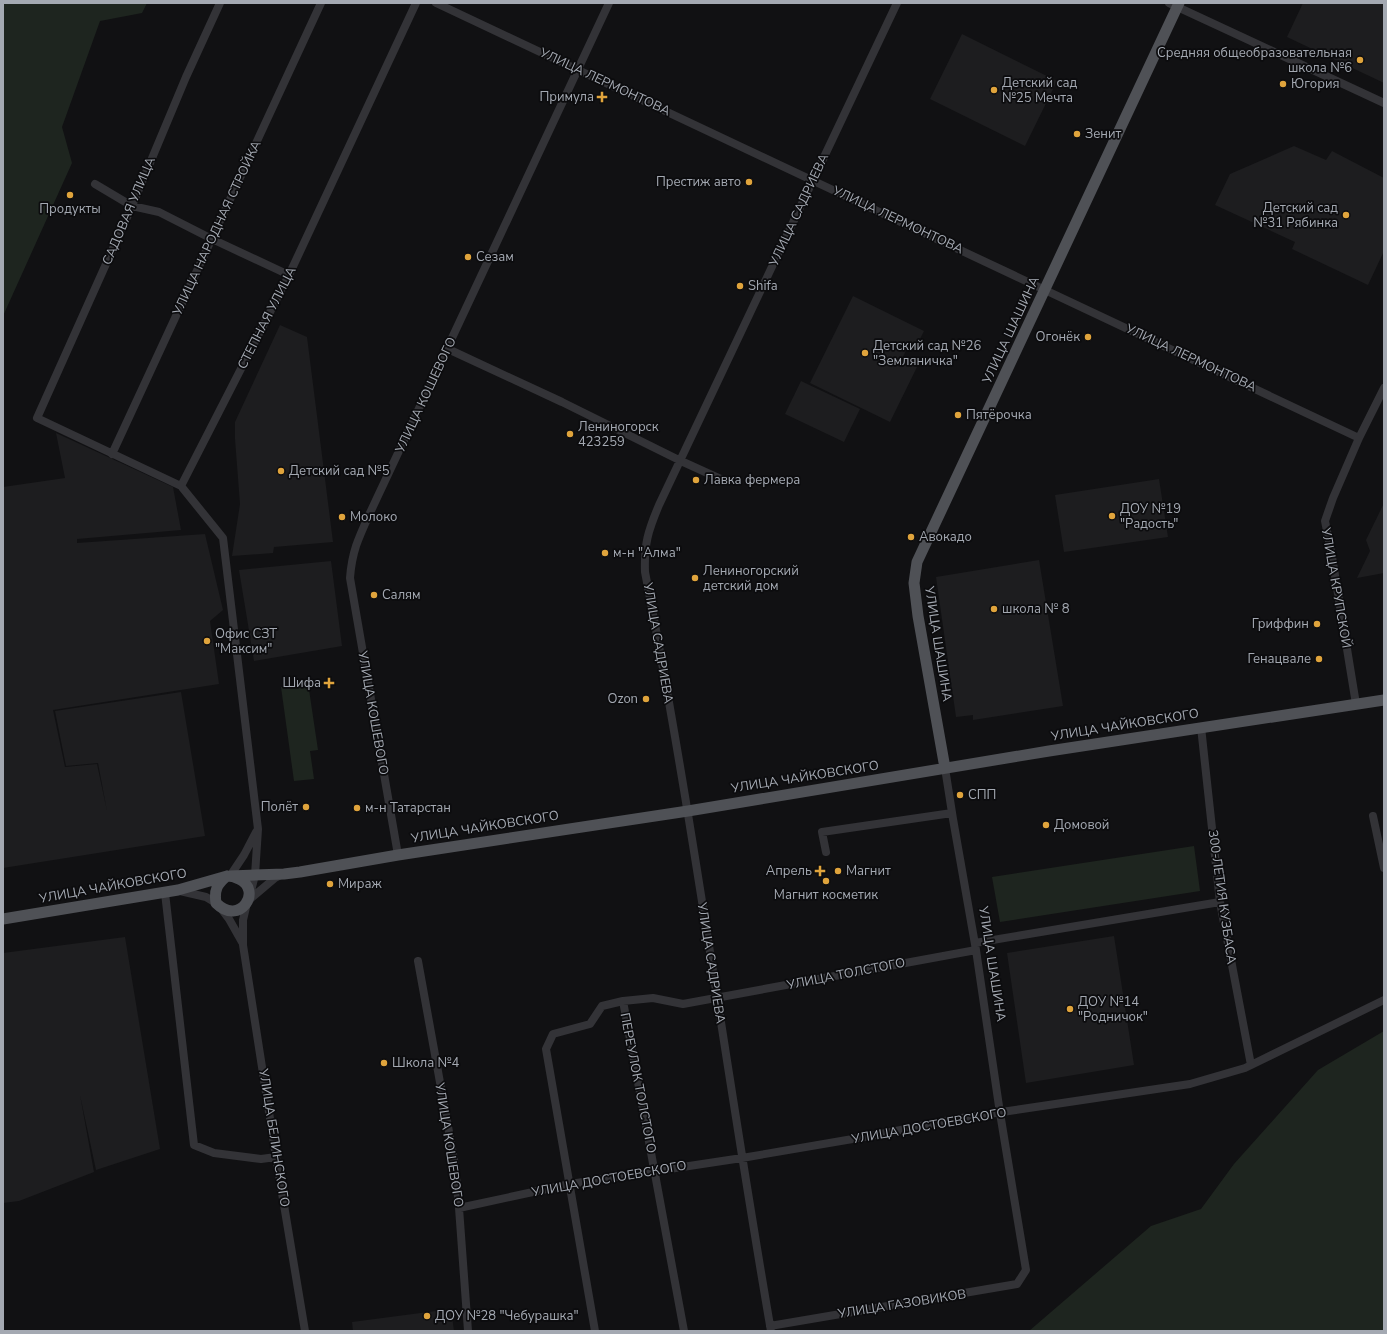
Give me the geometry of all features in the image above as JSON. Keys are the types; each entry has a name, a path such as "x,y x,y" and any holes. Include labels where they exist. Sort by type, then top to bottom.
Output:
{"main road":[{"name":"УЛИЦА ШАШИНА","path":"945,768 918,616 914,583 917,562 1176,4"},
{"name":"УЛИЦА ЧАЙКОВСКОГО","path":"3,919 165,893 229,876 284,874 1201,727 1384,700"},
{"path":"229,876 242,880 248,889 248,902 241,909 235,911 230,911 218,905 215,890 217,885 229,876"}],"street":[{"name":"САДОВАЯ УЛИЦА","path":"112,454 38,418 132,206 186,77 220,3"},
{"name":"УЛИЦА НАРОДНАЯ СТРОЙКА","path":"112,454 321,3"},
{"name":"СТЕПНАЯ УЛИЦА","path":"181,486 290,275 416,3"},
{"name":"УЛИЦА ЛЕРМОНТОВА","path":"436,3 1359,438"},
{"name":"УЛИЦА КОШЕВОГО","path":"398,855 350,578 351,560 369,515 609,3"},
{"name":"УЛИЦА САДРИЕВА","path":"770,1328 716,998 688,810 645,572 644,552 651,523 897,3"},
{"path":"1176,4 1384,103"},
{"path":"95,184 132,206 159,212 212,239 290,275"},
{"path":"448,349 725,481"},
{"name":"УЛИЦА КРУПСКОЙ","path":"1356,704 1325,521 1333,498 1359,438 1384,388"},
{"path":"112,454 181,486 223,538 258,829 255,875 243,918 243,945"},
{"name":"300-ЛЕТИЯ КУЗБАСА","path":"1201,727 1220,902 1229,956 1251,1065"},
{"name":"УЛИЦА ШАШИНА","path":"945,768 975,946 1000,1113 1026,1270"},
{"path":"826,852 822,832 952,813"},
{"path":"1373,816 1384,868"},
{"path":"229,876 244,856 258,829"},
{"path":"248,902 275,878 284,874"},
{"path":"178,890 206,897 218,905 232,924 243,945"},
{"path":"165,893 194,1145 214,1152 262,1159 276,1157"},
{"name":"УЛИЦА ТОЛСТОГО","path":"595,1331 546,1049 553,1034 590,1024 602,1006 623,1001 653,998 683,1004 772,988 975,946 1220,902"},
{"name":"УЛИЦА БЕЛИНСКОГО","path":"243,945 305,1331"},
{"name":"УЛИЦА КОШЕВОГО","path":"418,961 455,1165 460,1208 468,1331"},
{"name":"УЛИЦА ДОСТОЕВСКОГО","path":"460,1208 570,1184 742,1158 876,1135 955,1119 1190,1084 1251,1065 1384,1000"},
{"name":"ПЕРЕУЛОК ТОЛСТОГО","path":"623,1001 684,1331"},
{"name":"УЛИЦА ГАЗОВИКОВ","path":"770,1328 1017,1284 1026,1270"}],"shaded area":[{"path":"3,3 147,3 142,13 100,21 62,127 72,163 3,316"},
{"name":"Средняя общеобразовательная школа №6","path":"1303,3 1384,3 1384,83 1287,37"},
{"name":"Детский сад №25 Мечта","path":"962,34 1057,81 1025,146 930,99"},
{"path":"1294,146 1326,160 1332,151 1384,178 1384,251 1368,285 1292,249 1295,242 1215,205 1230,174"},
{"name":"Детский сад №26 \"Земляничка\"","path":"853,296 924,331 916,347 909,344 902,359 917,367 890,422 810,383"},
{"name":"Детский сад №5","path":"280,325 307,337 333,542 274,547 273,553 232,556 240,504 235,422"},
{"path":"801,381 860,409 844,442 785,414"},
{"path":"56,433 173,487 181,530 77,539 77,543 205,534 223,610 210,621 219,684 53,710 65,767 97,764 107,811 98,763 66,766 55,711 181,692 205,836 3,868 3,487 65,478"},
{"name":"ДОУ №19 \"Радость\"","path":"1159,479 1168,537 1064,552 1055,495"},
{"path":"1384,503 1384,573 1357,578 1370,551 1366,540"},
{"name":"школа № 8","path":"1039,560 1063,706 973,720 973,715 956,717 936,577"},
{"path":"331,561 342,646 254,661 239,570"},
{"path":"308,683 318,750 310,751 314,779 294,781 281,687"},
{"path":"1194,846 1200,891 1000,922 992,877"},
{"name":"ДОУ №14 \"Родничок\"","path":"1114,936 1134,1065 1026,1083 1007,953"},
{"path":"125,937 160,1149 96,1170 80,1095 94,1172 19,1201 3,1203 3,953"},
{"path":"1384,1031 1384,1331 1029,1331 1151,1226 1201,1209 1234,1164 1318,1070"},
{"name":"ДОУ №28 \"Чебурашка\"","path":"451,1309 454,1331 353,1331 352,1322"}],"place":[{"name":"Средняя общеобразовательная школа №6","path":"1360,60"},
{"name":"Югория","path":"1283,84"},
{"name":"Детский сад №25 Мечта","path":"994,90"},
{"name":"Примула","path":"602,97"},
{"name":"Зенит","path":"1077,134"},
{"name":"Престиж авто","path":"749,182"},
{"name":"Продукты","path":"70,195"},
{"name":"Детский сад №31 Рябинка","path":"1346,215"},
{"name":"Сезам","path":"468,257"},
{"name":"Shifa","path":"740,286"},
{"name":"Огонёк","path":"1088,337"},
{"name":"Детский сад №26 \"Земляничка\"","path":"865,353"},
{"name":"Пятёрочка","path":"958,415"},
{"name":"Лениногорск 423259","path":"570,434"},
{"name":"Детский сад №5","path":"281,471"},
{"name":"Лавка фермера","path":"696,480"},
{"name":"ДОУ №19 \"Радость\"","path":"1112,516"},
{"name":"Молоко","path":"342,517"},
{"name":"Авокадо","path":"911,537"},
{"name":"м-н \"Алма\"","path":"605,553"},
{"name":"Лениногорский детский дом","path":"695,578"},
{"name":"Салям","path":"374,595"},
{"name":"школа № 8","path":"994,609"},
{"name":"Гриффин","path":"1317,624"},
{"name":"Офис СЗТ \"Максим\"","path":"207,641"},
{"name":"Генацвале","path":"1319,659"},
{"name":"Шифа","path":"329,683"},
{"name":"Ozon","path":"646,699"},
{"name":"СПП","path":"960,795"},
{"name":"Полёт","path":"306,807"},
{"name":"м-н Татарстан","path":"357,808"},
{"name":"Домовой","path":"1046,825"},
{"name":"Апрель","path":"820,871"},
{"name":"Магнит","path":"838,871"},
{"name":"Магнит косметик","path":"826,881"},
{"name":"Мираж","path":"330,884"},
{"name":"ДОУ №14 \"Родничок\"","path":"1070,1009"},
{"name":"Школа №4","path":"384,1063"},
{"name":"ДОУ №28 \"Чебурашка\"","path":"427,1316"}]}
